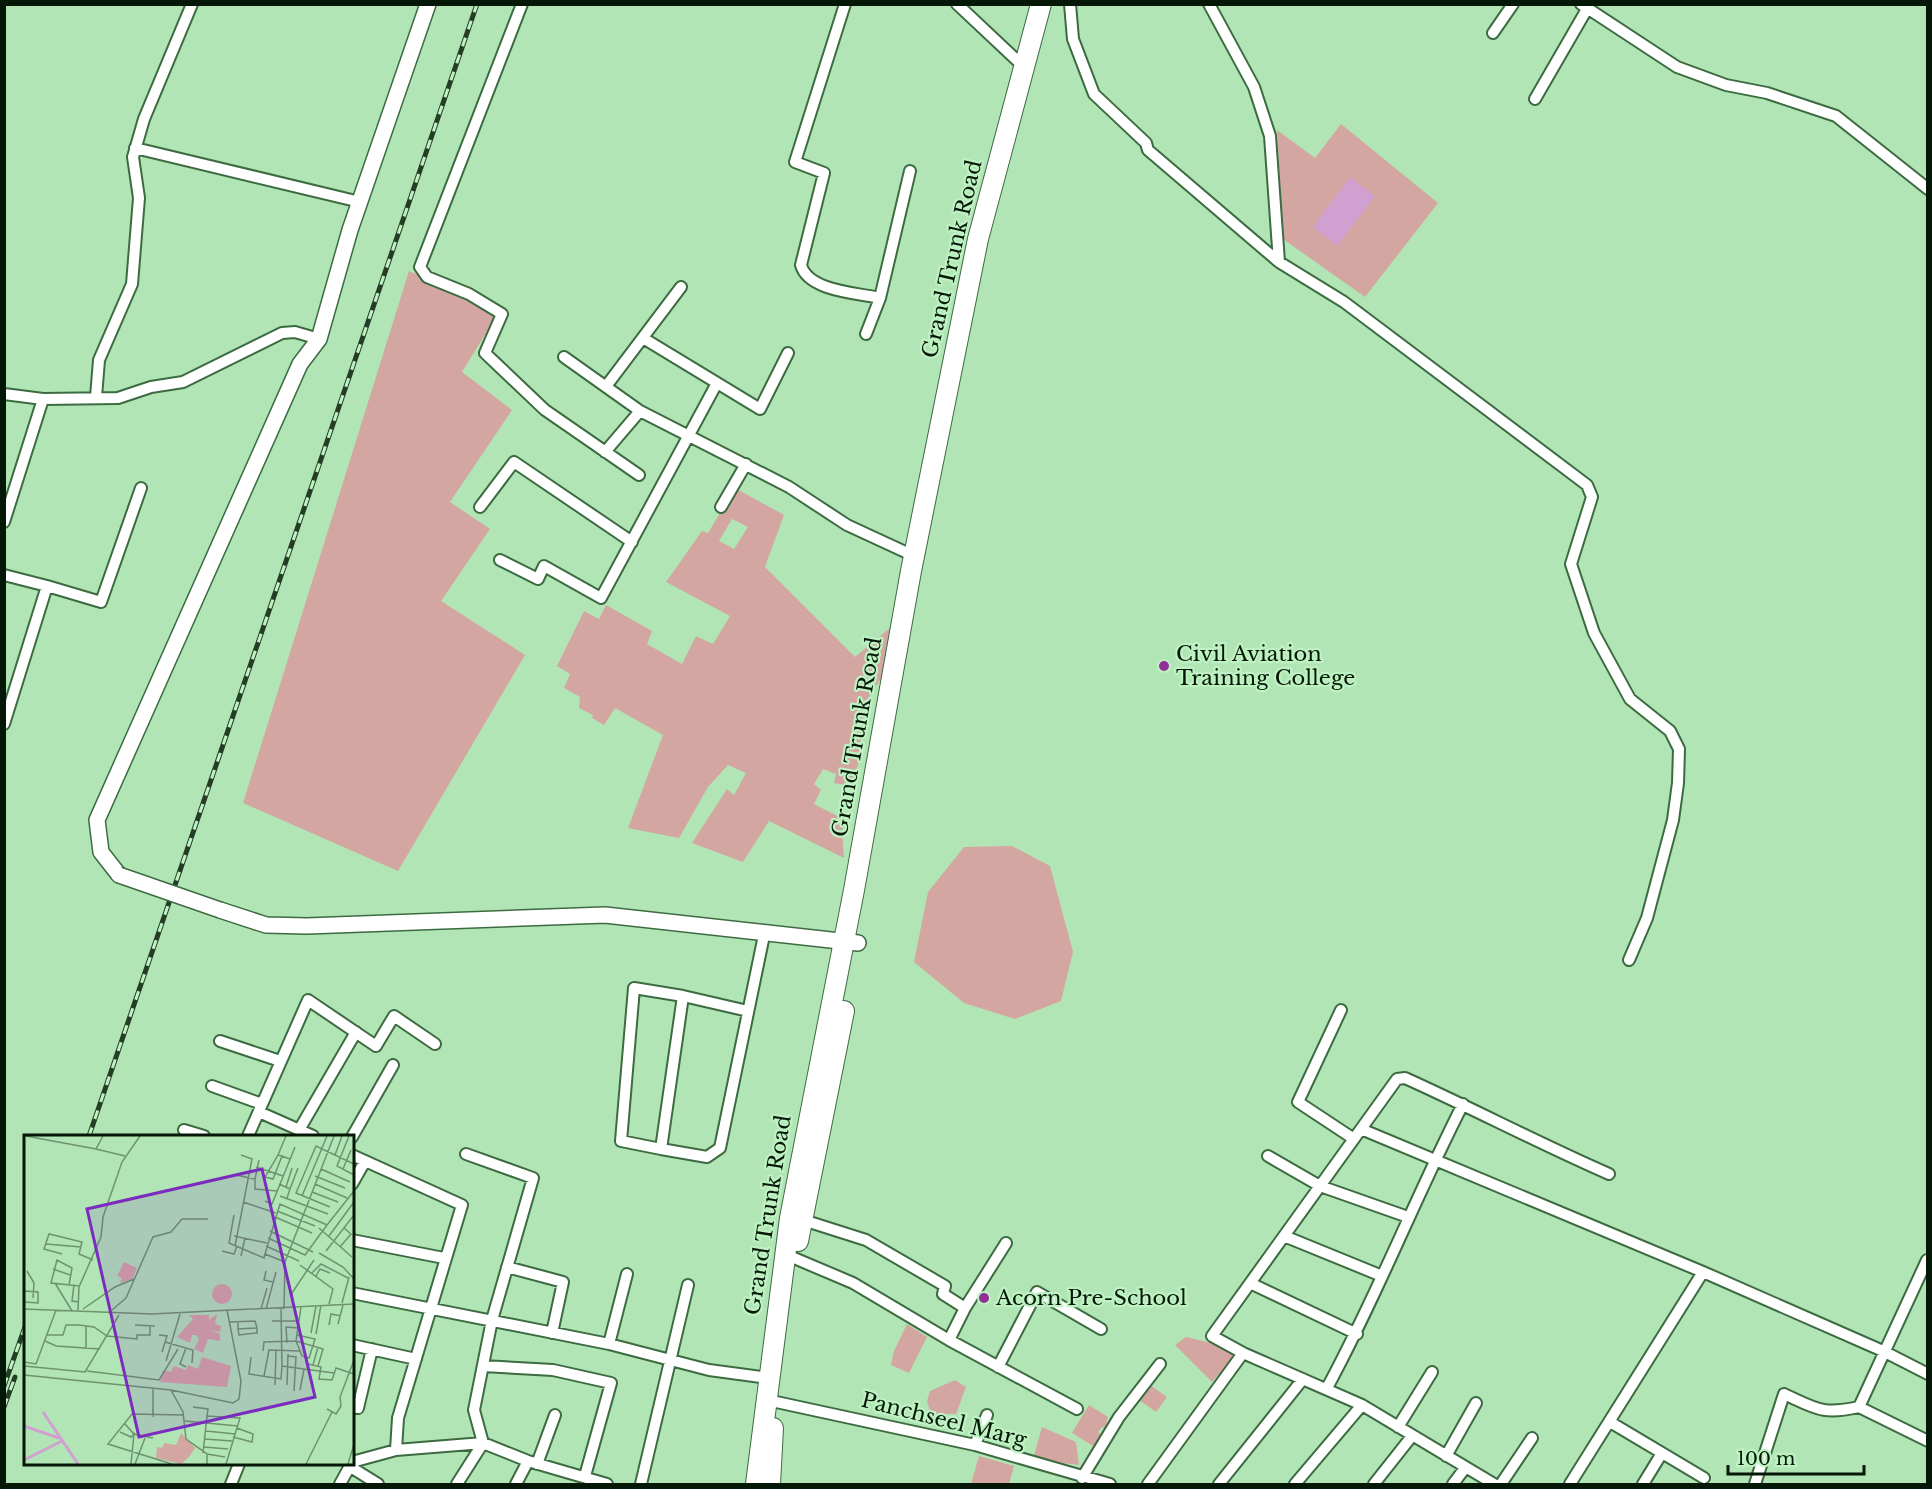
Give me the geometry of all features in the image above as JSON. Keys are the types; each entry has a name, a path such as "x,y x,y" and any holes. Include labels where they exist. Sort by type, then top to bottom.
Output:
{"highway":[{"name":"Grand Trunk Road","path":"756,1485 851,943 914,555 978,239 1041,4"},
{"name":"Grand Trunk Road","path":"770,1484 774,1456 769,1378 790,1218 851,943 971,330 1004,185 1052,4"}],"main road":[{"path":"428,4 360,202 319,339 300,364 97,820 101,852 119,875 266,925 307,927 605,915 851,943"}],"street":[{"path":"96,397 99,360 132,284 139,198 133,157 135,148 144,119 192,4"},
{"path":"522,4 420,267 427,277 469,294 502,314 485,353 545,410 639,475"},
{"path":"845,4 795,162 824,173 801,265 803,274 817,283 880,298"},
{"path":"957,4 1024,67"},
{"path":"1071,4 1073,39 1094,94 1146,143 1148,150 1279,262 1344,302 1587,485 1592,497 1571,564 1594,633 1630,699 1670,730 1679,749 1678,783 1673,820 1647,918 1629,960"},
{"path":"1209,4 1254,87 1270,136 1279,262"},
{"path":"1493,33 1513,4"},
{"path":"1534,99 1584,7 1677,67 1726,85 1776,95 1836,116 1928,189"},
{"path":"135,148 360,202"},
{"path":"866,334 880,298 910,171"},
{"path":"607,385 681,286"},
{"path":"4,394 44,399 118,398 151,387 183,382 282,333 295,332 319,339"},
{"path":"643,338 760,408 788,353"},
{"path":"564,357 607,385 640,411 746,464 847,525 914,555"},
{"path":"500,560 538,579 544,566 601,597 717,383"},
{"path":"4,522 44,399"},
{"path":"605,452 640,411"},
{"path":"480,507 514,462 632,542"},
{"path":"721,507 746,464"},
{"path":"4,575 101,602 141,488"},
{"path":"4,724 47,586"},
{"path":"748,1011 683,996 634,988 621,1141 707,1157 720,1148 764,933"},
{"path":"661,1149 683,996"},
{"path":"249,1135 308,1000 376,1046 394,1016 435,1044"},
{"path":"1341,1010 1298,1102 1354,1139"},
{"path":"299,1130 356,1032"},
{"path":"220,1041 280,1061"},
{"path":"353,1135 393,1065"},
{"path":"1494,1485 1362,1405 1243,1353 1212,1336 1397,1079 1405,1078 1462,1104 1530,1140 1609,1174"},
{"path":"212,1086 260,1108 309,1135"},
{"path":"1327,1388 1357,1334 1434,1160 1462,1104"},
{"path":"1361,1129 1703,1272 1884,1352 1928,1374"},
{"path":"184,1131 197,1135"},
{"path":"458,1485 483,1443 474,1410 492,1320 533,1178 466,1154"},
{"path":"354,1156 364,1163 462,1205 444,1258 432,1308 398,1418 396,1450"},
{"path":"1268,1156 1320,1186 1408,1217"},
{"path":"354,1181 364,1163"},
{"path":"803,1220 866,1240 945,1286 943,1294 965,1308"},
{"path":"1284,1236 1382,1276"},
{"path":"354,1240 444,1258"},
{"path":"949,1340 965,1308 1006,1243"},
{"path":"794,1258 853,1283 949,1340 1077,1409"},
{"path":"1859,1407 1927,1260"},
{"path":"507,1267 563,1282 552,1333"},
{"path":"1570,1485 1703,1272"},
{"path":"609,1344 627,1274"},
{"path":"1250,1283 1357,1334"},
{"path":"641,1485 688,1285"},
{"path":"998,1367 1037,1292 1101,1329"},
{"path":"354,1293 609,1344 670,1358 709,1370 769,1378"},
{"path":"354,1346 416,1359"},
{"path":"354,1407 358,1408 372,1350"},
{"path":"1148,1485 1243,1353"},
{"path":"1082,1478 1119,1417 1160,1364"},
{"path":"483,1366 553,1370 611,1383 585,1476"},
{"path":"1398,1427 1432,1372"},
{"path":"1219,1485 1303,1379"},
{"path":"1755,1485 1784,1394 1821,1411 1833,1413 1859,1407 1928,1441"},
{"name":"Panchseel Marg","path":"772,1400 975,1445 1110,1485"},
{"path":"1446,1456 1476,1403"},
{"path":"1295,1485 1362,1405"},
{"path":"516,1485 533,1462 555,1414"},
{"path":"975,1445 987,1415"},
{"path":"1610,1422 1704,1478"},
{"path":"1374,1485 1412,1436"},
{"path":"1501,1485 1532,1438"},
{"path":"354,1463 396,1450 483,1443 533,1462 585,1476 607,1485"},
{"path":"1643,1485 1662,1453"},
{"path":"231,1485 239,1465"},
{"path":"340,1485 350,1465"},
{"path":"352,1465 378,1485"},
{"path":"1453,1485 1465,1468"}],"shaded area":[{"path":"1341,124 1438,203 1365,297 1283,239 1277,130 1315,158"},
{"path":"1350,177 1375,196 1337,246 1313,227"},
{"path":"409,271 499,312 462,372 512,410 450,502 490,529 441,601 525,655 398,871 243,803"},
{"path":"735,488 784,515 765,567 855,657 890,628 882,677 869,697 864,714 855,787 834,783 836,774 823,769 814,784 821,790 814,804 847,821 842,830 844,858 769,821 743,862 692,843 727,789 734,795 746,773 728,765 708,787 679,838 628,828 663,735 615,708 604,725 592,718 593,715 579,708 580,697 564,688 570,674 557,666 584,611 599,619 606,605 652,631 647,644 682,664 696,636 713,644 730,616 666,582 702,531 708,533","holes":["732,519 748,527 734,549 719,541"]},
{"path":"1012,846 1050,866 1073,952 1061,1001 1015,1019 964,1003 914,962 928,892 964,847"},
{"path":"907,1324 927,1337 909,1373 891,1365 894,1351"},
{"path":"1186,1337 1240,1350 1212,1382 1175,1345"},
{"path":"955,1380 966,1387 956,1414 931,1414 927,1401 930,1391"},
{"path":"1146,1382 1167,1397 1156,1412 1135,1397"},
{"path":"1089,1405 1108,1417 1106,1422 1109,1424 1106,1429 1102,1427 1098,1432 1104,1436 1093,1446 1072,1433"},
{"path":"1042,1427 1076,1442 1079,1465 1033,1459"},
{"path":"979,1456 1014,1466 1009,1484 971,1484"}],"railway":[{"path":"89,1135 477,4"},
{"path":"4,1386 24,1330"},
{"path":"4,1407 15,1377"}],"place":[{"name":"Civil Aviation Training College","path":"1164,666"},
{"name":"Acorn Pre-School","path":"984,1298"}]}
